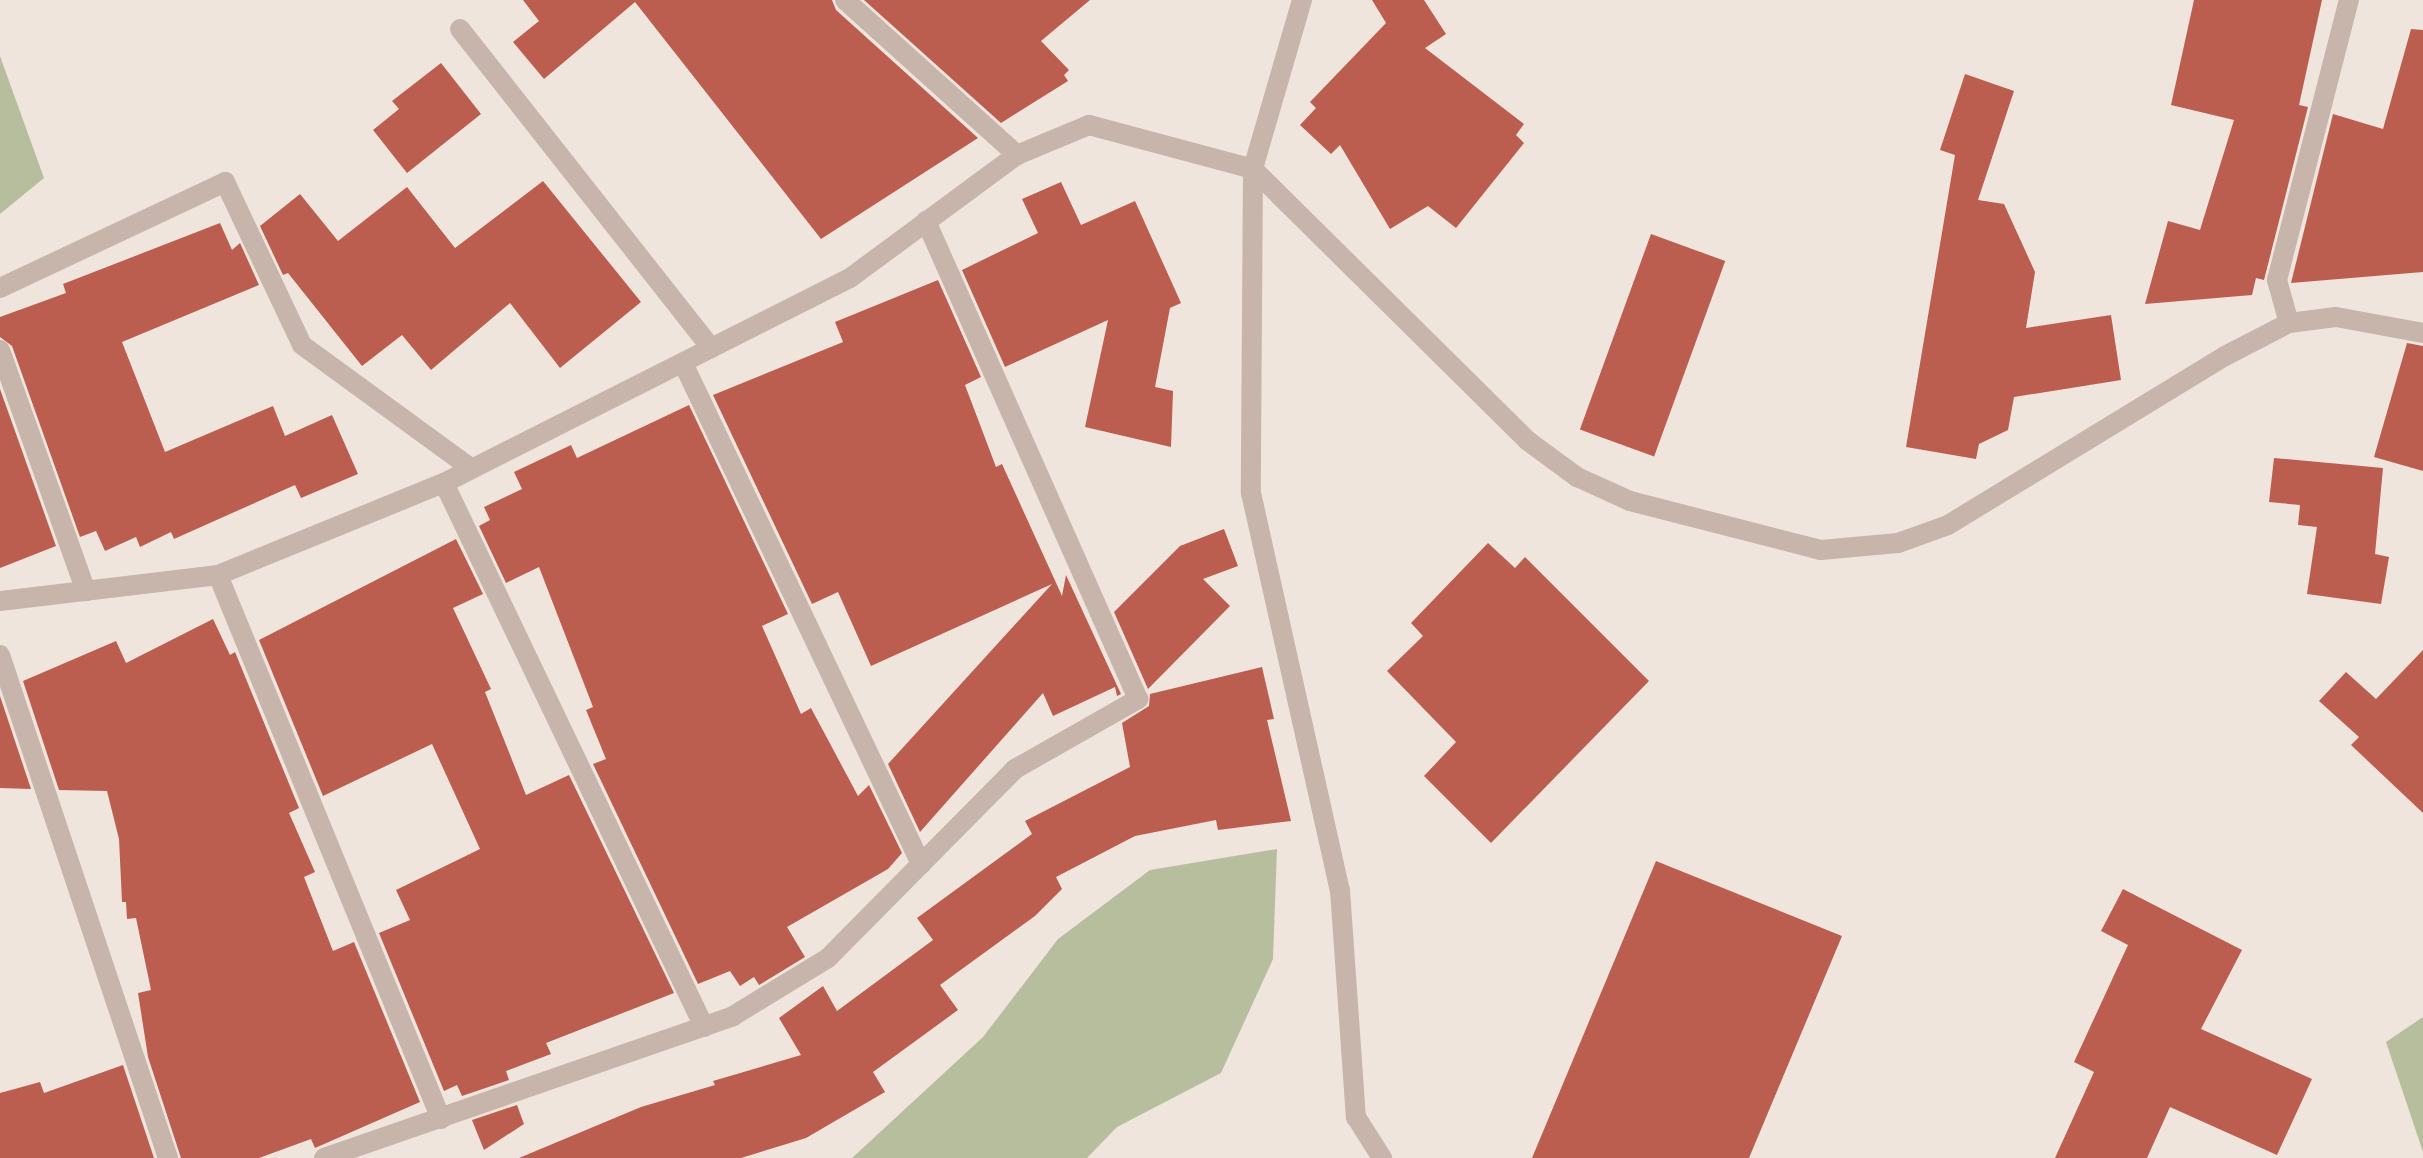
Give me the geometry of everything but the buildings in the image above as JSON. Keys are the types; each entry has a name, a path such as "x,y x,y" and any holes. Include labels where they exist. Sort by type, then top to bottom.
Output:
{"street":[{"path":"845,0 1017,155"},
{"path":"1302,0 1253,169 1251,493 1340,890 1356,1117 1382,1158"},
{"path":"2289,323 2277,280 2349,0"},
{"path":"460,29 711,348"},
{"path":"0,601 218,575 444,483 850,278 1017,155 1089,125 1253,169 1528,441 1577,477 1630,501 1821,550 1898,543 1948,525 2225,356 2289,323 2336,317 2423,333"},
{"path":"0,288 225,182 302,345 472,469"},
{"path":"324,1158 733,1016 828,958 1015,769 1138,699 926,221"},
{"path":"0,350 86,591"},
{"path":"683,363 921,864"},
{"path":"444,483 704,1027"},
{"path":"218,575 441,1119"},
{"path":"0,655 168,1158"}],"green space":[{"path":"0,56 44,178 0,214"},
{"path":"1277,849 1273,959 1221,1073 1117,1127 1087,1158 852,1158 983,1037 1058,939 1150,870"},
{"path":"2423,1017 2423,1152 2386,1042"}]}
